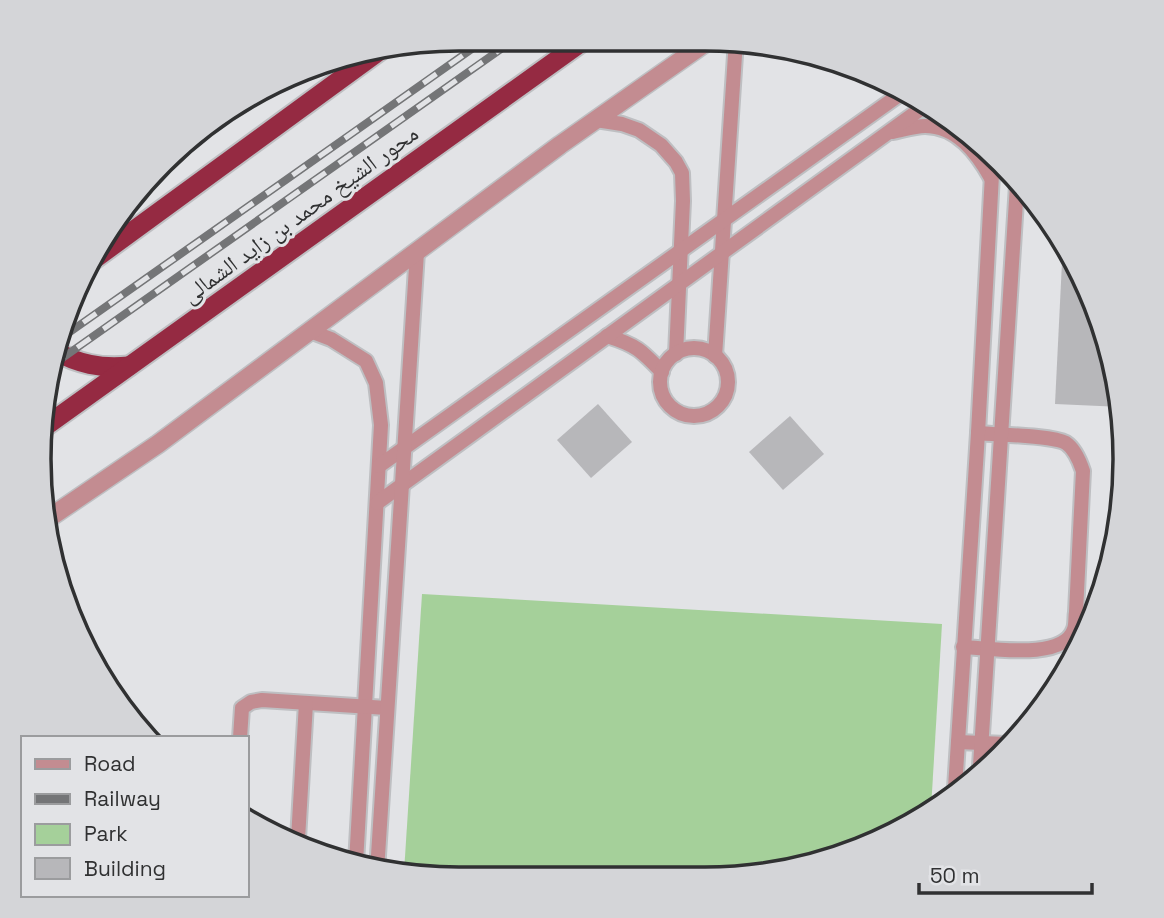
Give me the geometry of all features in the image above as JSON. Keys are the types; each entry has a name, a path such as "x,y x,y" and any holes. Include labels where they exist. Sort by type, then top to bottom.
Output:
{"highway":[{"name":"محور الشيخ محمد بن زايد الشمالى","path":"53,421 569,51"},
{"path":"110,248 363,63"},
{"path":"64,355 81,363 97,366 129,366"}],"street":[{"path":"55,515 158,444 596,120 695,51"}],"lane":[{"path":"715,356 735,52"},
{"path":"379,466 895,98"},
{"path":"377,503 918,111"},
{"path":"596,120 639,130 661,145 682,173 676,354"},
{"path":"888,133 925,126 948,131 955,136"},
{"path":"974,152 991,178"},
{"path":"955,782 992,168"},
{"path":"981,760 1016,195"},
{"path":"378,859 417,252"},
{"path":"310,331 331,339 366,361 376,383 381,425 357,854"},
{"path":"607,336 640,349 662,372"},
{"path":"691,348 702,349 715,356 726,369 728,379 723,400 707,414 685,415 674,410 665,401 660,379 670,358 691,348"},
{"path":"964,647 1033,651 1053,648 1065,641 1074,631 1076,612 1083,471 1078,456 1066,443 1044,438 978,433"},
{"path":"240,736 242,708 251,702 262,700 387,708"},
{"path":"298,834 306,703"},
{"path":"958,742 998,744"}],"green space":[{"path":"422,594 942,624 932,798 886,825 836,846 758,864 705,867 459,867 405,864"}],"building":[{"path":"1062,261 1092,328 1110,406 1055,404"},
{"path":"598,404 632,442 591,478 557,440"},
{"path":"790,416 824,454 783,490 749,452"}],"railway":[{"path":"71,331 469,51"},
{"path":"64,357 498,51"}]}
